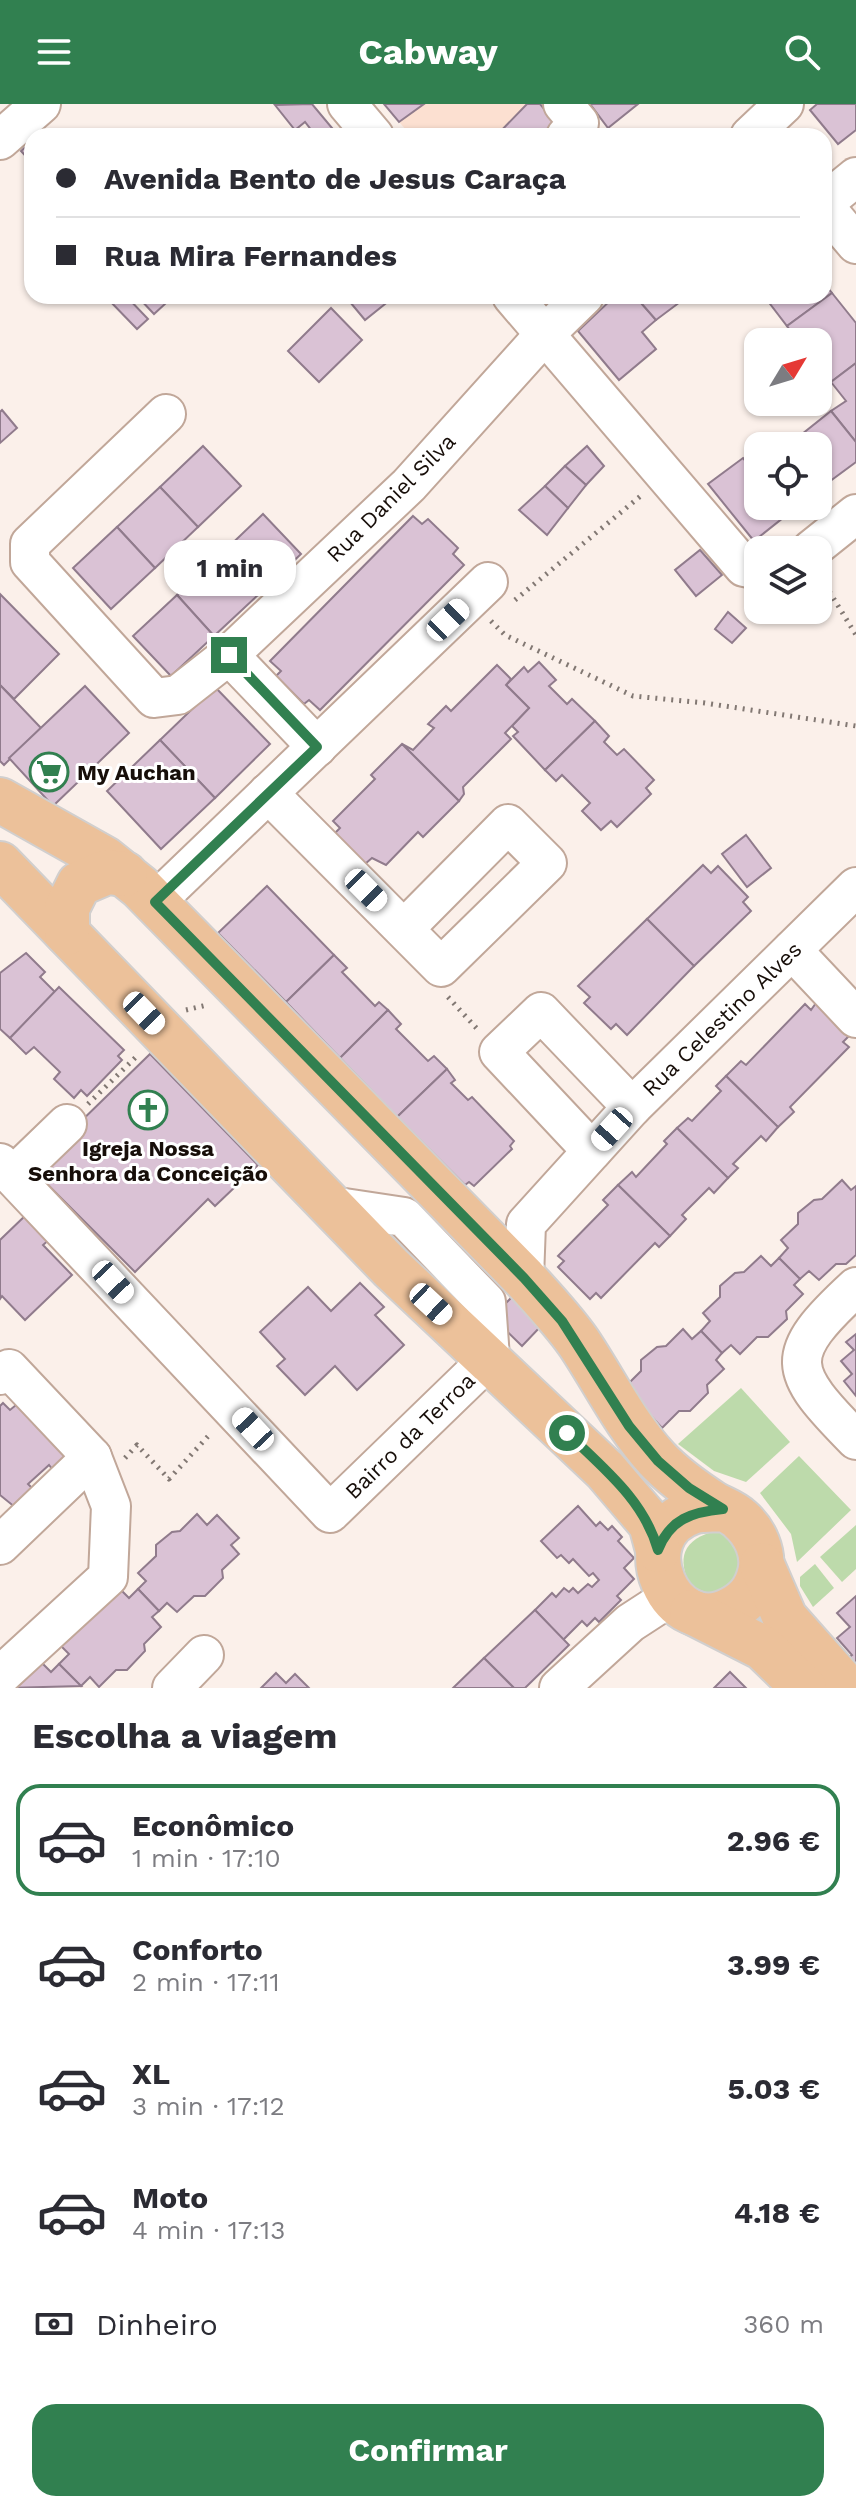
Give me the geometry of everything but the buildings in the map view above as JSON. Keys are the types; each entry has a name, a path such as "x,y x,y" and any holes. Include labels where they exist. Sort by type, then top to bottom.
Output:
{"main road":[{"path":"0,800 140,888 469,1219 562,1321 629,1426 658,1461 689,1488 738,1516 749,1527 759,1545 762,1565 785,1618 847,1688"},
{"path":"0,864 391,1268 490,1358 637,1504 651,1524 658,1550 660,1580 678,1604 763,1648 804,1688"},
{"path":"67,933 67,908 79,884 107,872 140,888"},
{"path":"658,1550 675,1523 692,1512 723,1509"},
{"path":"678,1604 707,1615 727,1612 745,1602 757,1585 762,1565"}],"street":[{"path":"0,140 41,104"},
{"path":"347,104 367,128"},
{"path":"563,104 579,123 574,128"},
{"path":"832,197 856,177"},
{"path":"832,214 856,244"},
{"path":"519,304 744,567"},
{"name":"Rua Daniel Silva","path":"166,414 30,544 30,562 154,698 178,695 229,655 409,485 576,304"},
{"path":"828,536 856,514"},
{"path":"140,888 268,793 317,747 491,604"},
{"path":"229,655 317,747"},
{"path":"268,793 441,967 547,863 508,824 404,929"},
{"name":"Rua Celestino Alves","path":"526,1224 632,1107 856,887"},
{"path":"792,950 856,1018"},
{"path":"592,1151 499,1052 541,1012 632,1107"},
{"path":"6,1170 67,1124"},
{"name":"Bairro da Terroa","path":"6,1170 330,1513 490,1358"},
{"path":"469,1219 526,1224 524,1278"},
{"path":"856,1287 823,1317 806,1340 801,1366 813,1396 856,1440"},
{"path":"0,1375 9,1369 96,1469 111,1506 108,1577 2,1667"},
{"path":"0,1545 96,1469"},
{"path":"559,1688 630,1623 678,1604"},
{"path":"172,1688 204,1655"}],"path":[{"path":"665,476 491,604 505,635 633,696 705,703 856,726"},
{"path":"832,596 856,635"},
{"path":"441,967 440,989 499,1052"},
{"path":"67,1124 188,1007 226,1002 240,989"},
{"path":"96,1469 137,1445 169,1479 233,1409"}],"shaded area":[{"path":"384,104 547,104 549,128 404,128"}],"green space":[{"path":"741,1388 790,1442 746,1482 714,1471 678,1444"},
{"path":"799,1456 851,1510 797,1562 791,1534 760,1493"},
{"path":"856,1525 856,1569 842,1582 820,1557"},
{"path":"712,1532 723,1533 748,1553 732,1597 693,1591 685,1572 683,1563 687,1548 701,1536"},
{"path":"815,1564 834,1588 813,1607 800,1586 800,1577"}],"place":[{"name":"My Auchan","path":"49,772"},
{"name":"Igreja Nossa Senhora da Conceição","path":"148,1110"}],"route":[{"path":"229,655 317,747 155,902 524,1278 562,1321 629,1426 658,1461 689,1488 723,1509 692,1512 675,1523 662,1539 658,1550 651,1524 637,1504 567,1433"}]}
